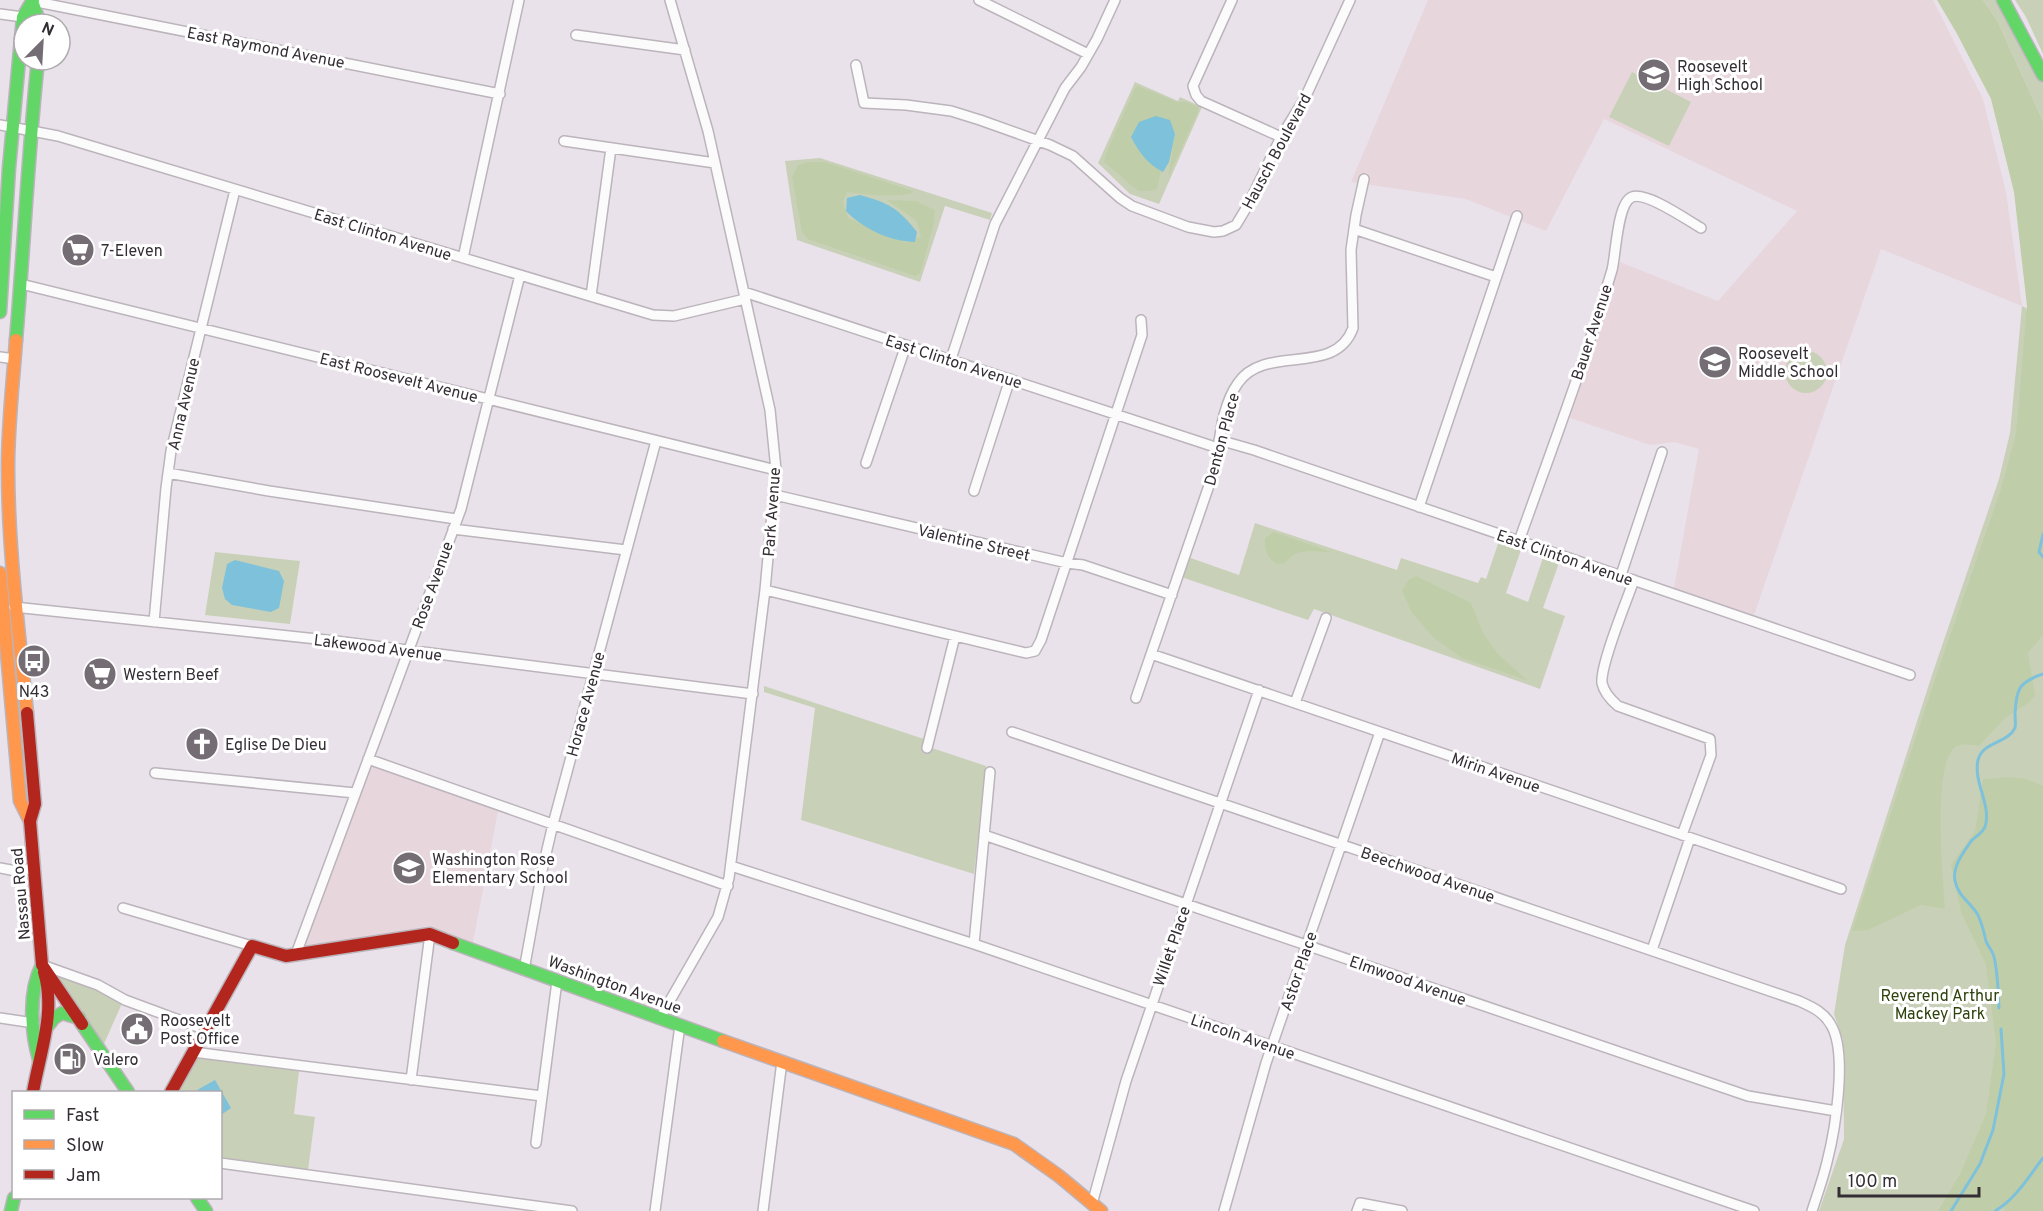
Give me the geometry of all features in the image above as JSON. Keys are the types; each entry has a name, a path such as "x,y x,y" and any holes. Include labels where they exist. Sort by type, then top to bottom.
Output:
{"main road":[{"path":"2003,0 2043,75"},
{"name":"Nassau Road","path":"23,72 21,284 4,482 35,804 30,821 42,965 48,982 47,1028 33,1091"},
{"name":"Nassau Road","path":"0,312 3,230 35,72"},
{"name":"Nassau Road","path":"0,573 4,673 20,801 30,821"},
{"path":"4,673 15,677 25,694"},
{"name":"Washington Avenue","path":"252,946 286,956 430,934 524,970 1014,1144 1059,1176 1096,1207"},
{"path":"172,1091 252,946"},
{"path":"42,965 127,1091"},
{"name":"Nassau Road","path":"39,1060 35,1048 34,1023 36,977 42,965"},
{"path":"47,1028 57,1015 67,1013 79,1018"}],"street":[{"name":"East Raymond Avenue","path":"33,0 500,94"},
{"path":"463,258 519,0"},
{"name":"Park Avenue","path":"660,1018 718,917 728,886 765,590 776,470 770,410 715,162 670,0"},
{"path":"979,0 1088,54"},
{"path":"951,359 995,224 1065,88 1081,68 1115,0"},
{"path":"1232,0 1193,86 1196,95 1201,101 1281,137"},
{"name":"Hausch Boulevard","path":"856,65 864,103 906,105 951,111 1037,141 1073,156 1132,206 1188,227 1214,232 1230,229 1241,219 1281,137 1305,98 1350,0"},
{"path":"576,35 685,50"},
{"name":"East Clinton Avenue","path":"0,125 58,136 663,317 675,316 744,296 951,359 1165,430 1218,444 1254,450 1910,675"},
{"path":"564,141 715,162"},
{"path":"591,296 611,148"},
{"name":"Denton Place","path":"1136,698 1215,468 1218,444 1231,396 1238,383 1247,372 1266,364 1327,354 1340,348 1349,339 1353,328 1351,250 1364,179"},
{"name":"Anna Avenue","path":"154,622 171,451 235,189"},
{"name":"Bauer Avenue","path":"1520,541 1611,270 1620,219 1626,201 1633,196 1644,196 1701,228"},
{"path":"1419,507 1517,216"},
{"path":"1354,229 1496,277"},
{"name":"Rose Avenue","path":"296,954 453,529 490,400 520,275"},
{"name":"East Roosevelt Avenue","path":"21,284 776,470"},
{"path":"765,590 1026,654 1035,651 1041,640 1142,335 1141,320"},
{"path":"867,463 906,345"},
{"path":"0,357 15,359"},
{"path":"974,491 1010,380"},
{"name":"Horace Avenue","path":"524,970 553,824 656,441"},
{"path":"1621,575 1662,452"},
{"path":"168,473 269,491 456,519"},
{"name":"Valentine Street","path":"775,495 1083,565 1172,595"},
{"path":"453,529 626,550"},
{"path":"1634,580 1604,665 1602,681 1609,698 1617,706 1710,739 1711,755 1652,950"},
{"name":"Lakewood Avenue","path":"2,606 336,641 753,694"},
{"path":"1295,703 1326,618"},
{"path":"927,748 955,636"},
{"name":"Mirin Avenue","path":"1151,654 1841,890"},
{"name":"Willet Place","path":"1096,1207 1126,1082 1259,690"},
{"name":"Beechwood Avenue","path":"1012,732 1807,1004 1822,1013 1834,1031 1839,1054 1836,1111"},
{"name":"Astor Place","path":"1224,1211 1245,1132 1272,1046 1380,732"},
{"path":"368,759 728,886"},
{"path":"974,944 990,772"},
{"path":"155,773 355,793"},
{"name":"Elmwood Avenue","path":"984,835 1748,1096 1836,1111"},
{"name":"Lincoln Avenue","path":"731,866 974,944 1754,1211"},
{"path":"0,868 16,871 34,868"},
{"path":"123,908 252,946"},
{"path":"411,1080 430,934"},
{"path":"42,965 98,985 125,1000 206,1030"},
{"path":"536,1143 557,981"},
{"path":"0,1018 34,1023"},
{"path":"655,1211 681,1025"},
{"path":"194,1052 542,1096"},
{"path":"762,1211 782,1061"},
{"path":"1812,1211 1827,1165 1834,1135 1836,1111"},
{"path":"222,1163 572,1211"},
{"path":"1357,1211 1360,1203 1402,1211"}],"shaded area":[{"path":"1428,0 1933,0 1983,99 2006,192 2022,306 1881,249 1754,615 1674,588 1699,449 1675,442 1650,445 1570,418 1620,262 1718,301 1797,211 1604,119 1546,231 1466,199 1351,182"},
{"name":"Washington Rose Elementary School","path":"372,765 498,811 473,942 427,926 300,950"}],"green space":[{"path":"1937,0 1983,0 1997,20 2043,121 2043,635 2028,653 2035,696 2005,718 1979,746 1959,745 1953,749 1947,761 1941,801 1941,850 1945,909 1921,905 1868,930 1852,931 1936,676 2000,492 2016,434 2027,306 2014,192 1991,99"},
{"path":"1983,0 1999,0 2043,81 2043,121 1997,20"},
{"path":"2015,0 2043,0 2043,54 2026,17"},
{"path":"1632,72 1691,102 1669,146 1609,117"},
{"path":"1135,82 1178,101 1180,97 1202,107 1159,204 1130,194 1098,163"},
{"path":"1138,86 1177,102 1187,102 1198,107 1198,112 1168,178 1175,132 1162,124 1162,166 1157,189 1150,191 1138,191 1104,162 1135,88"},
{"path":"820,158 992,213 990,220 945,206 920,282 797,240 785,161"},
{"path":"808,162 825,162 913,191 905,195 889,196 847,192 843,202 848,218 907,243 921,237 917,221 887,200 916,201 935,210 933,227 920,274 915,276 808,239 802,232 792,177 798,165"},
{"name":"Reverend Arthur Mackey Park","path":"2022,306 2043,317 2043,1211 1819,1211 1844,1139 1843,1040 1834,1014 1845,945 1932,675 1999,479 2010,433"},
{"path":"1806,351 1821,357 1827,372 1821,387 1806,393 1791,387 1785,372 1791,357"},
{"path":"1255,523 1397,570 1401,558 1478,583 1481,577 1486,579 1500,538 1522,547 1506,593 1528,602 1544,555 1560,560 1543,608 1565,616 1540,689 1314,609 1308,620 1181,577 1188,557 1239,575"},
{"path":"1274,532 1331,552 1300,552 1285,563 1277,564 1268,556 1265,547 1265,538"},
{"path":"215,552 300,561 290,624 205,615"},
{"path":"1416,576 1471,603 1483,633 1498,654 1527,680 1462,658 1435,639 1412,613 1402,591 1408,580"},
{"path":"764,686 924,739 923,745 986,766 974,874 801,820 815,708 764,692"},
{"path":"2024,778 2043,786 2043,1211 2004,1211 2003,1205 1991,1211 1938,1211 1960,1174 1986,1114 1996,1043 1986,965 1961,912 1951,865 1975,831 1983,779"},
{"path":"63,976 124,999 103,1046 58,981"},
{"path":"196,1058 299,1071 294,1114 315,1117 308,1170 222,1158 222,1091 178,1091"}],"water":[{"path":"1156,116 1170,120 1175,134 1169,162 1163,172 1144,157 1131,137 1139,122"},
{"path":"860,195 886,204 904,217 917,232 915,242 887,237 853,217 846,211 847,198"},
{"path":"235,560 279,571 284,581 279,608 271,612 232,605 225,599 222,588 227,564"},
{"path":"215,1080 221,1091 198,1091"},
{"path":"222,1092 231,1108 222,1114"}],"waterway":[{"path":"2043,534 2039,552 2043,557"},
{"path":"1999,1008 1993,955 1978,915 1959,891 1955,881 1955,870 1962,854 1972,840 1981,833 1987,819 1978,777 1978,760 1985,749 2007,737 2015,728 2016,698 2020,688 2029,680 2043,674"},
{"path":"1951,1211 1980,1164 1993,1130 2004,1074 2001,1029"},
{"path":"1995,1211 2015,1194 2043,1158"}],"traffic: fast":[{"path":"0,312 9,168 23,17 33,0"},
{"path":"2003,0 2043,75"},
{"path":"32,1 36,12"},
{"path":"16,340 37,72"},
{"path":"453,943 723,1041"},
{"path":"39,1060 32,1012 34,987 42,965"},
{"path":"47,1027 54,1018 62,1013 79,1018"},
{"path":"82,1024 127,1091"},
{"path":"11,1211 14,1199"},
{"path":"198,1199 206,1211"}],"traffic: slow":[{"path":"16,340 9,435 8,498 14,590 27,713"},
{"path":"0,573 20,801 30,821"},
{"path":"723,1041 1014,1144 1059,1176 1101,1211"}],"traffic: jam":[{"path":"27,713 35,804 30,821 42,965 82,1024"},
{"path":"172,1091 252,946 286,956 430,934 453,943"},
{"path":"33,1091 48,1017 44,972"}],"place":[{"name":"Roosevelt High School","path":"1654,75"},
{"name":"7-Eleven","path":"78,250"},
{"name":"Roosevelt Middle School","path":"1715,362"},
{"name":"N43","path":"34,661"},
{"name":"Western Beef","path":"100,674"},
{"name":"Eglise De Dieu","path":"202,744"},
{"name":"Washington Rose Elementary School","path":"409,868"},
{"name":"Roosevelt Post Office","path":"137,1029"},
{"name":"Valero","path":"70,1059"}]}
